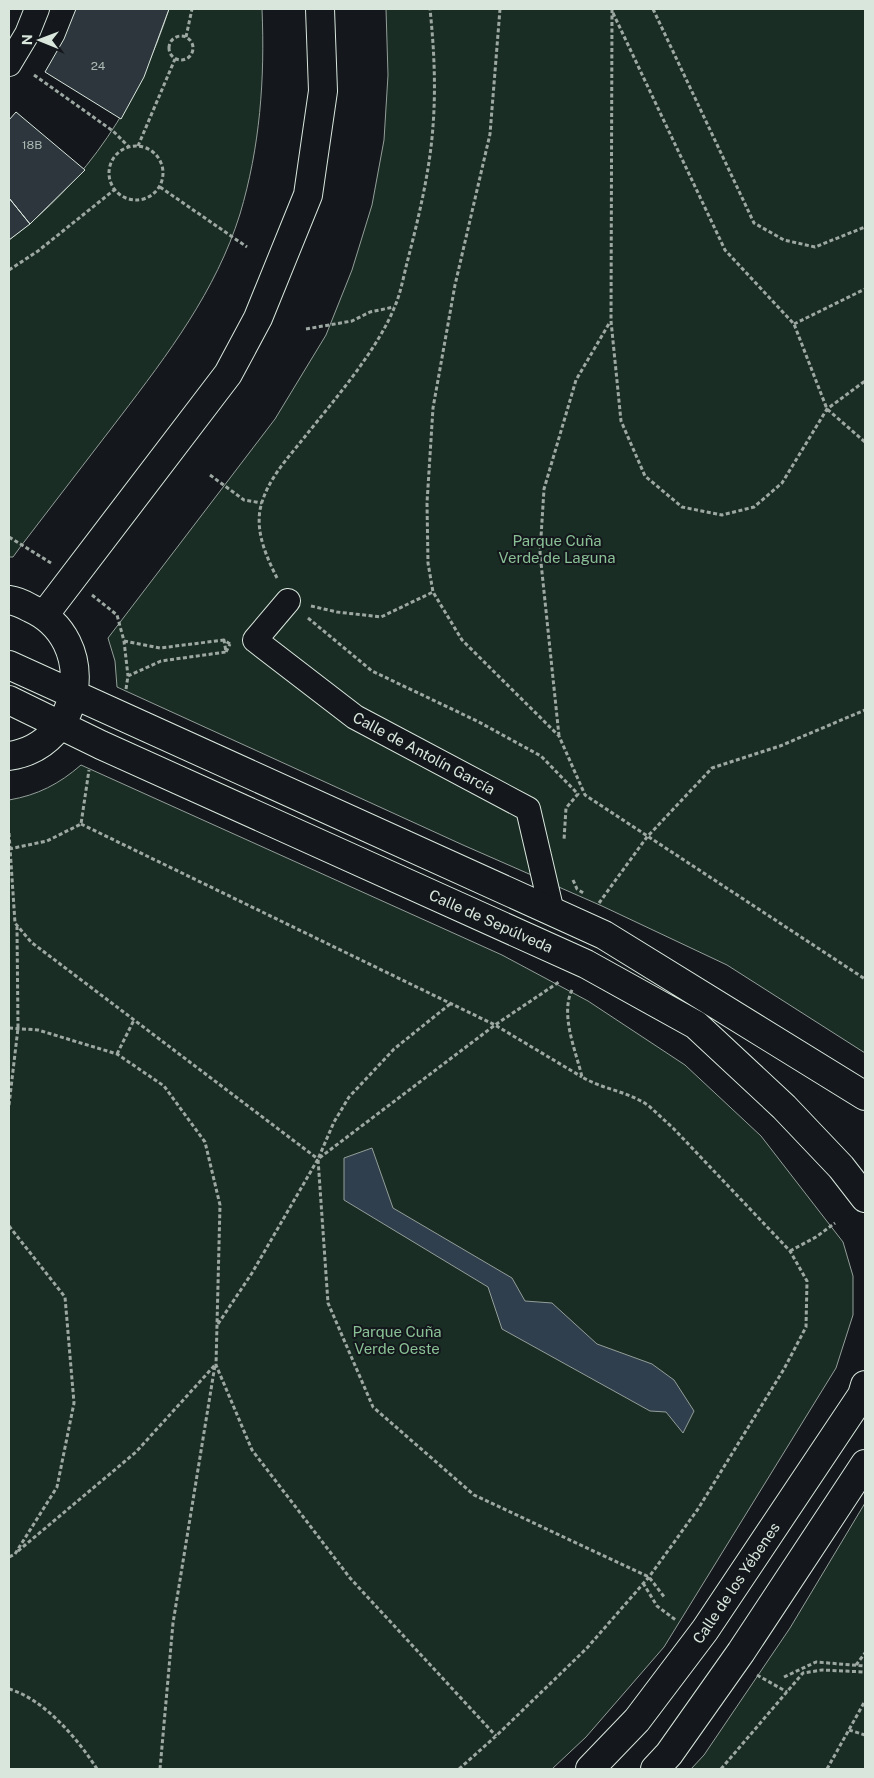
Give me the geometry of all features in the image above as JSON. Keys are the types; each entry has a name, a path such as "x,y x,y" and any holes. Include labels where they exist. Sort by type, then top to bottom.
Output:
{"street":[{"path":"9,64 27,34 37,9"},
{"path":"45,614 228,374 258,318 308,195 323,91 320,9"},
{"path":"9,600 45,614 64,636 75,662 73,696 60,726 50,737 23,754 9,756"},
{"name":"Calle de Antolín García","path":"288,601 255,640 355,717 528,809 552,912"},
{"path":"9,665 73,696 604,935 865,1096"},
{"name":"Calle de Sepúlveda","path":"9,700 60,726 586,964 696,1025 784,1107 841,1167 865,1198"},
{"name":"Calle de los Yébenes","path":"590,1769 637,1720 705,1630 862,1395 865,1385"},
{"path":"655,1769 670,1754 738,1657 865,1464"}],"path":[{"path":"186,37 192,9"},
{"path":"430,9 433,42 433,126 420,215 395,306 374,343 333,401 276,474 262,503 259,531 269,563 288,601 372,671 477,720 541,756 578,794 566,808 564,845"},
{"path":"500,9 490,134 455,285 433,408 427,503 428,564 433,592 462,640 559,736"},
{"path":"653,9 754,223 784,240 815,246 865,227"},
{"path":"612,10 611,321 621,421 645,476 682,507 722,515 754,507 782,483 827,409 865,381"},
{"path":"612,10 725,250 794,324 827,409 865,442"},
{"path":"178,36 186,37 193,46 191,54 186,59 175,58 168,48 171,41 178,36"},
{"path":"138,146 175,58"},
{"path":"34,75 113,131 130,147"},
{"path":"138,146 155,153 163,169 160,187 155,194 138,201 129,200 114,190 110,182 110,164 114,156 130,147 138,146"},
{"path":"160,187 247,247"},
{"path":"9,270 38,251 114,190"},
{"path":"794,324 865,289"},
{"path":"306,329 352,321 370,312 395,306"},
{"path":"611,321 576,380 544,489 540,553 559,736 585,795 865,979"},
{"path":"210,475 244,500 262,503"},
{"path":"9,538 52,564"},
{"path":"288,601 337,612 381,617 433,592"},
{"path":"92,594 117,615 124,641 128,676 125,692"},
{"path":"124,641 160,648 224,640"},
{"path":"128,676 161,662 226,652"},
{"path":"604,935 599,903 647,837 712,768 780,746 865,710"},
{"path":"81,824 90,763"},
{"path":"10,849 47,841 81,824"},
{"path":"81,824 495,1025 594,1084 629,1094 649,1106 790,1251 807,1281 806,1327 698,1509 649,1577 587,1648 459,1769"},
{"path":"9,833 17,926 18,1028 9,1105"},
{"path":"571,877 577,889 599,903"},
{"path":"17,926 31,942 318,1159 328,1303 373,1407 474,1495 649,1577 666,1598"},
{"path":"318,1159 495,1025 586,964"},
{"path":"582,1077 569,1024 567,998 586,964"},
{"path":"218,1325 252,1273 318,1159 334,1122 349,1097 394,1049 450,1004"},
{"path":"117,1054 134,1020"},
{"path":"9,1028 38,1030 117,1054 164,1086 205,1142 220,1205 216,1365 173,1623 160,1769"},
{"path":"790,1251 816,1237 835,1223"},
{"path":"9,1226 64,1297 74,1402 57,1487 15,1554"},
{"path":"9,1557 15,1554 136,1452 216,1365"},
{"path":"216,1365 252,1450 258,1458 350,1578 496,1736"},
{"path":"643,1583 657,1606"},
{"path":"856,1665 865,1653"},
{"path":"784,1676 816,1662 865,1666"},
{"path":"721,1769 803,1673 822,1670 865,1672"},
{"path":"9,1689 26,1694 79,1741 97,1769"},
{"path":"827,1769 865,1701"},
{"path":"849,1730 865,1735"}],"green space":[{"path":"169,9 262,9 263,61 260,113 252,164 240,214 218,269 189,321 173,345 13,557 9,557 9,240 63,192 86,166 107,137 126,107 142,76 157,43"},
{"name":"Parque Cuña Verde de Laguna","path":"386,9 865,9 865,1053 727,965 602,906 463,845 117,687 115,661 108,638 275,419 326,335 352,270 372,205 384,140 388,75"},
{"name":"Parque Cuña Verde Oeste","path":"81,765 502,955 588,1001 685,1065 761,1136 843,1242 853,1276 853,1315 836,1368 664,1647 586,1737 552,1769 9,1769 9,800 48,788 65,778"},
{"path":"865,1503 865,1769 691,1769 704,1755 790,1628"}],"water":[{"path":"372,1148 393,1208 512,1278 525,1301 552,1303 597,1344 652,1364 674,1380 694,1411 683,1433 666,1412 650,1411 502,1329 488,1287 344,1200 344,1158"}],"building":[{"path":"76,9 169,9 144,77 121,119 45,72 64,39"},
{"path":"16,112 85,170 30,224 9,198 9,120"},
{"path":"9,198 30,224 9,240"}]}
